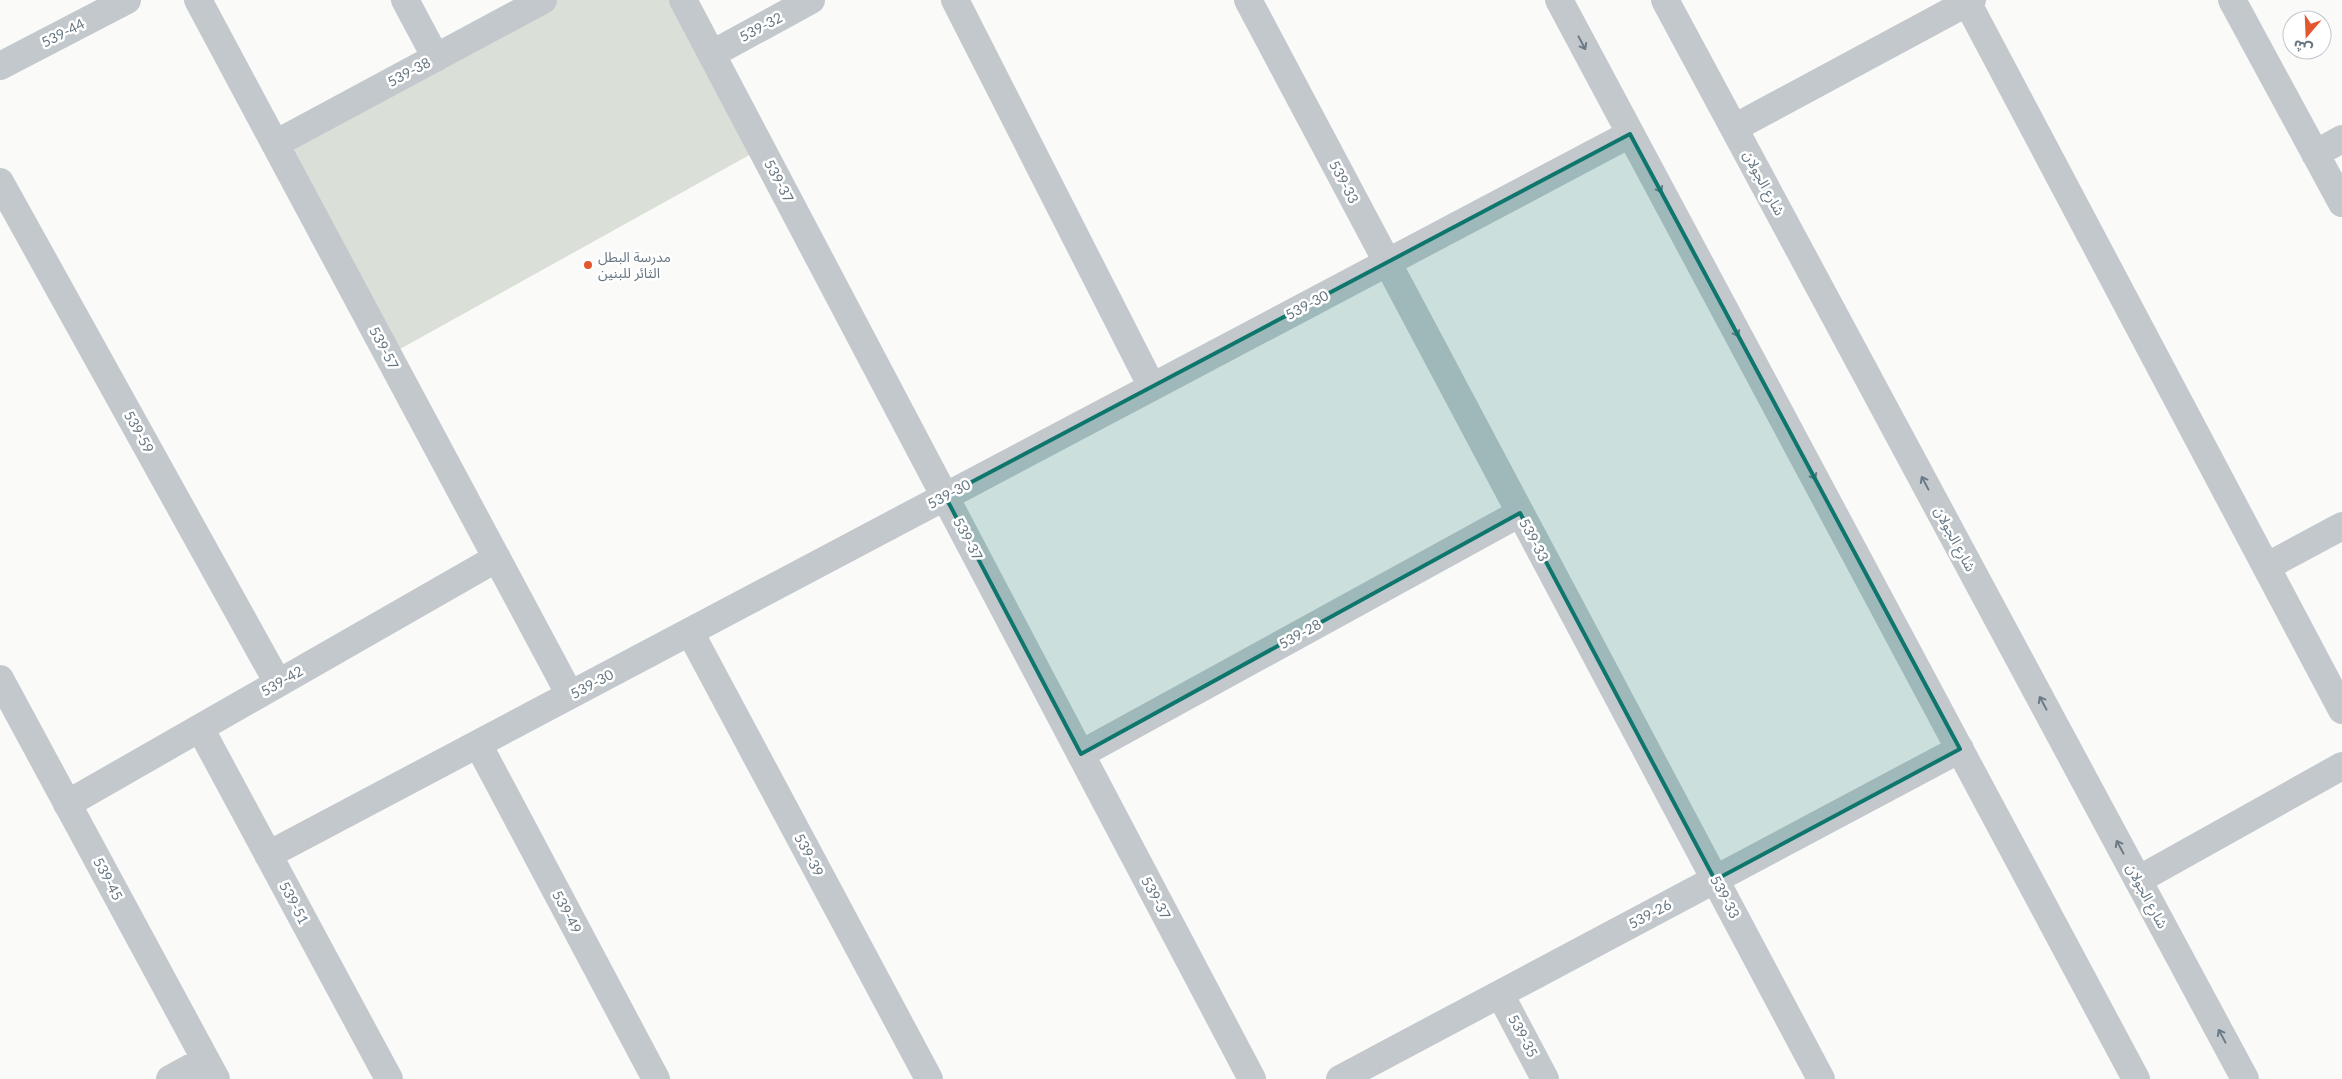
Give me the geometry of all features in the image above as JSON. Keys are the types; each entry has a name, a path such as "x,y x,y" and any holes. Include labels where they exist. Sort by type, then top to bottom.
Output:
{"street":[{"name":"539-44","path":"0,66 127,0"},
{"name":"539-57","path":"198,0 570,695"},
{"path":"405,0 436,58"},
{"name":"539-38","path":"275,144 543,0"},
{"name":"539-37","path":"683,0 1252,1079"},
{"name":"539-32","path":"712,54 811,0"},
{"path":"955,0 1152,387"},
{"name":"539-33","path":"1248,0 1821,1079"},
{"path":"1559,0 2136,1079"},
{"name":"شارع الجولان","path":"1665,0 2245,1079"},
{"path":"2232,0 2342,203"},
{"path":"1734,128 1969,1 2342,710"},
{"name":"539-30","path":"268,855 1630,134"},
{"path":"2315,154 2342,139"},
{"name":"539-59","path":"0,182 278,683"},
{"name":"539-28","path":"1080,754 1520,513"},
{"path":"2266,567 2342,526"},
{"name":"539-42","path":"67,804 496,558"},
{"name":"539-39","path":"690,632 929,1079"},
{"name":"539-45","path":"0,680 210,1069"},
{"name":"539-51","path":"200,728 389,1079"},
{"name":"539-49","path":"478,744 656,1079"},
{"name":"539-26","path":"1340,1079 1960,749"},
{"path":"2138,880 2342,766"},
{"name":"539-35","path":"1500,994 1545,1079"},
{"path":"170,1079 210,1069"}],"highlighted area":[{"path":"1630,134 1960,749 1715,880 1520,513 1081,754 945,496"}],"shaded area":[{"path":"543,0 684,0 762,148 382,359 275,144"}],"place":[{"name":"مدرسة البطل الثائر للبنين","path":"588,265"}]}
